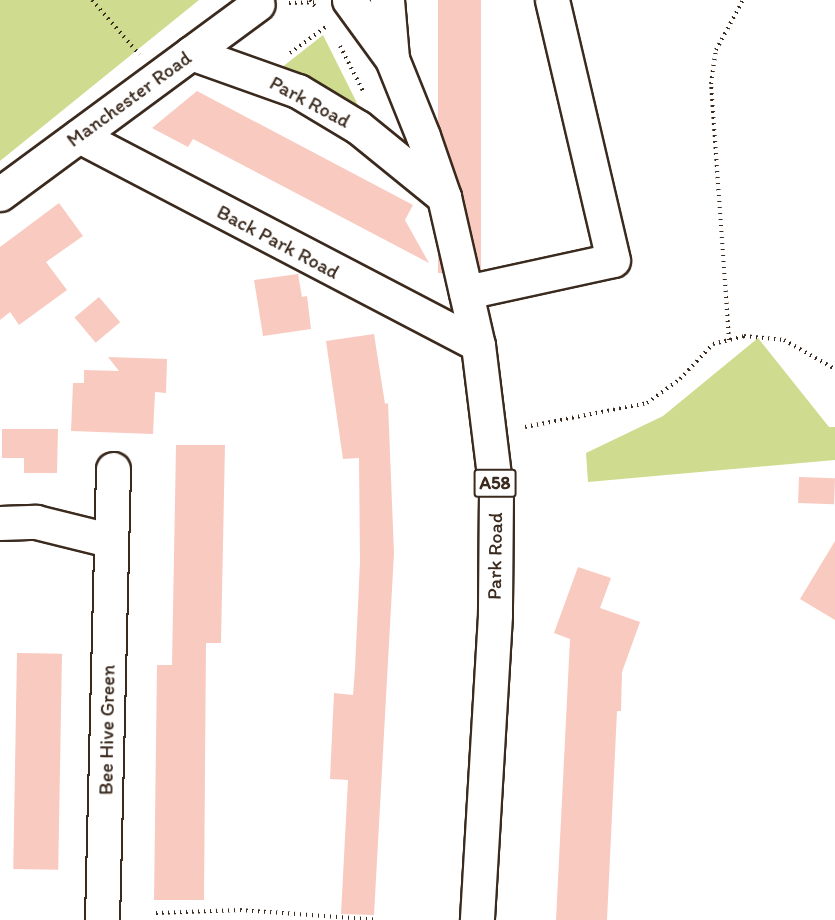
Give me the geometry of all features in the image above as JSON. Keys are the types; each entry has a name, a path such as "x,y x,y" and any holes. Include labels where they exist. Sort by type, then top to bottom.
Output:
{"main road":[{"name":"Park Road","path":"349,0 392,59 444,198 478,345 496,492 495,615 477,920"},
{"name":"Park Road","path":"387,0 392,59"},
{"path":"466,292 613,260 552,0"},
{"name":"Manchester Road","path":"0,194 258,4"},
{"name":"Park Road","path":"191,53 261,75 298,92 358,127 444,198"},
{"name":"Back Park Road","path":"79,136 478,345"},
{"name":"Bee Hive Green","path":"102,920 109,540 113,469"},
{"path":"0,523 36,522 109,540"}],"path":[{"path":"92,0 159,77"},
{"path":"310,0 333,33"},
{"path":"729,340 711,84 716,50 743,0"},
{"path":"261,75 328,26"},
{"path":"338,41 369,103"},
{"path":"525,426 647,403 680,379 713,344 744,336 784,340 835,369"},
{"path":"156,913 240,910 378,920"}],"green space":[{"path":"0,0 199,0 0,161"},
{"path":"323,35 368,125 272,75"},
{"path":"758,338 829,427 835,427 835,460 588,482 586,453 663,416"}],"building":[{"path":"438,0 481,0 481,273 438,273"},
{"path":"197,91 413,205 405,220 429,263 193,139 188,147 152,128"},
{"path":"59,203 83,236 46,262 67,290 19,325 10,312 0,320 0,247"},
{"path":"298,274 302,297 307,296 311,329 263,336 254,280"},
{"path":"99,297 120,322 96,343 74,318"},
{"path":"374,334 385,404 388,403 394,553 374,915 341,914 348,780 330,779 334,693 353,695 360,562 359,458 343,459 326,341"},
{"path":"108,357 167,359 166,393 155,392 153,434 71,431 73,383 84,383 84,370 119,371"},
{"path":"2,429 58,429 57,473 24,473 24,458 2,458"},
{"path":"176,445 225,445 221,643 206,643 204,900 154,900 157,665 172,665"},
{"path":"799,477 835,478 834,504 798,503"},
{"path":"835,541 835,620 800,599"},
{"path":"578,567 611,578 600,608 640,622 622,672 621,711 617,711 607,920 556,920 570,639 554,633"},
{"path":"17,653 62,654 58,870 13,869"}]}
